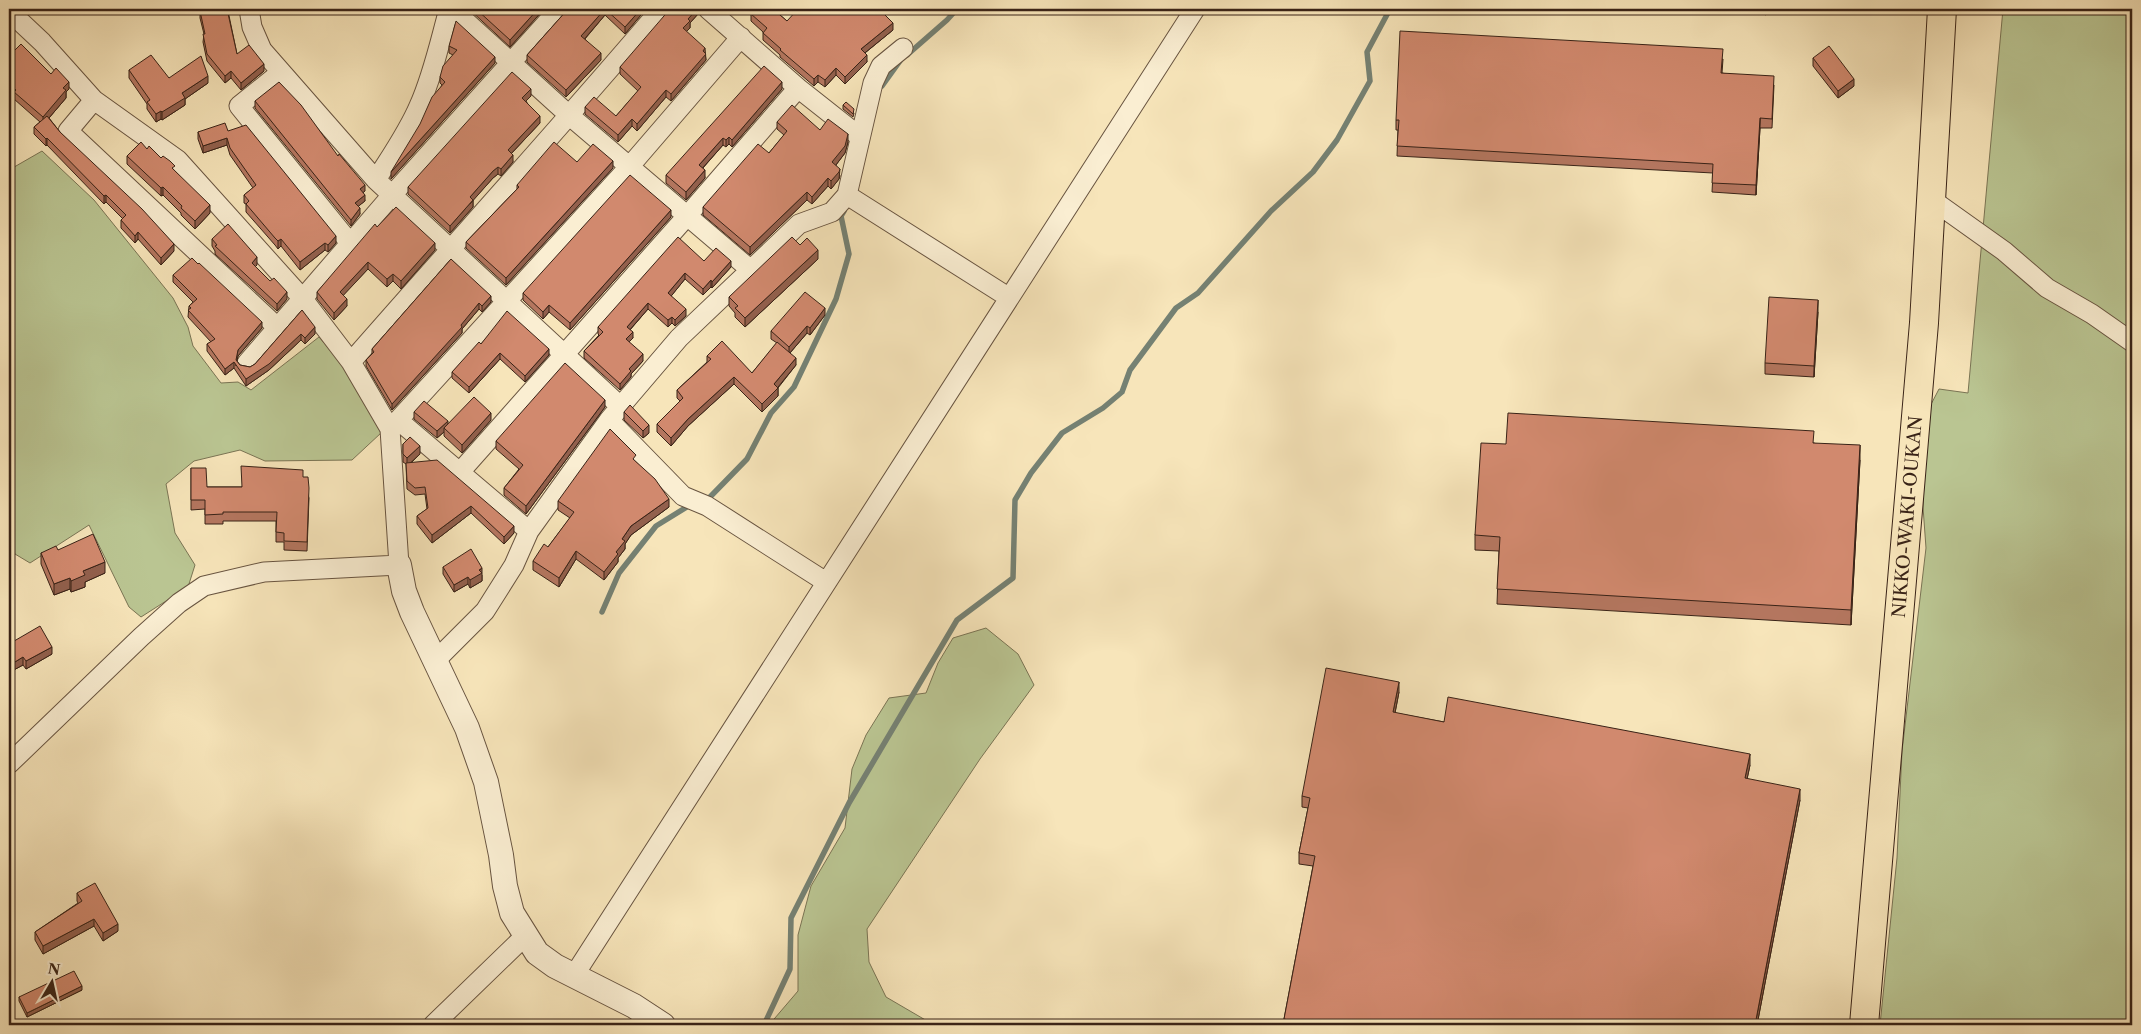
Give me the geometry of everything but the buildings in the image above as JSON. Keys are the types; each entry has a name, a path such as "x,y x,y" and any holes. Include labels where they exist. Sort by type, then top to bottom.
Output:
{"highway":[{"name":"NIKKO-WAKI-OUKAN","path":"1864,1025 1924,323 1942,9"}],"street":[{"path":"249,9 252,27 262,50 280,73 376,180 565,355 683,496 707,506 826,582"},
{"path":"376,180 402,140 419,106 436,60 451,9 570,116 752,270"},
{"path":"247,363 392,195 559,9"},
{"path":"351,362 450,248 570,116 661,9"},
{"path":"708,9 798,88 860,137"},
{"path":"573,977 1008,297 1195,9"},
{"path":"9,11 42,42 94,100 178,160 303,298 351,362 394,425 460,472 529,531"},
{"path":"663,1025 634,1006 573,977 537,953 512,913 505,886 502,855 486,782 466,728 404,591 399,565 394,425 629,167 741,37"},
{"path":"435,661 485,612 514,565 529,531 614,413 655,368 679,338 799,224 832,212 847,195 873,83 881,66 903,48"},
{"path":"280,73 239,106 350,243"},
{"path":"460,472 565,355 798,88"},
{"path":"94,100 68,131 277,327"},
{"path":"847,195 1008,297"},
{"path":"1931,199 2004,251 2047,288 2092,314 2132,342"},
{"path":"9,764 141,637 179,604 204,586 264,572 399,565"},
{"path":"433,1025 525,936"}],"green space":[{"path":"2003,9 2132,9 2132,1025 1880,1025 1897,858 1902,751 1926,548 1923,507 1926,414 1939,389 1968,393"},
{"path":"42,151 94,200 173,298 188,327 193,346 221,383 238,382 251,390 319,337 350,373 381,433 352,460 265,461 240,450 194,461 166,484 175,533 195,565 188,587 141,617 129,607 89,525 30,563 15,554 9,542 9,170"},
{"path":"986,628 1018,654 1034,685 980,759 867,929 869,962 886,997 934,1025 769,1025 798,991 798,935 811,886 845,828 852,769 866,735 889,698 926,693 938,663 953,638"}],"waterway":[{"path":"907,55 957,9"},
{"path":"764,1025 790,969 791,918 849,803 957,620 1013,578 1015,500 1031,473 1062,433 1103,408 1122,392 1130,370 1176,308 1198,293 1271,211 1313,172 1337,140 1370,81 1367,52 1390,9"},
{"path":"882,86 900,61"},
{"path":"710,497 747,459 771,413 794,387 836,299 849,254 841,216 844,211"},
{"path":"602,612 619,573 656,526 690,505"}]}
